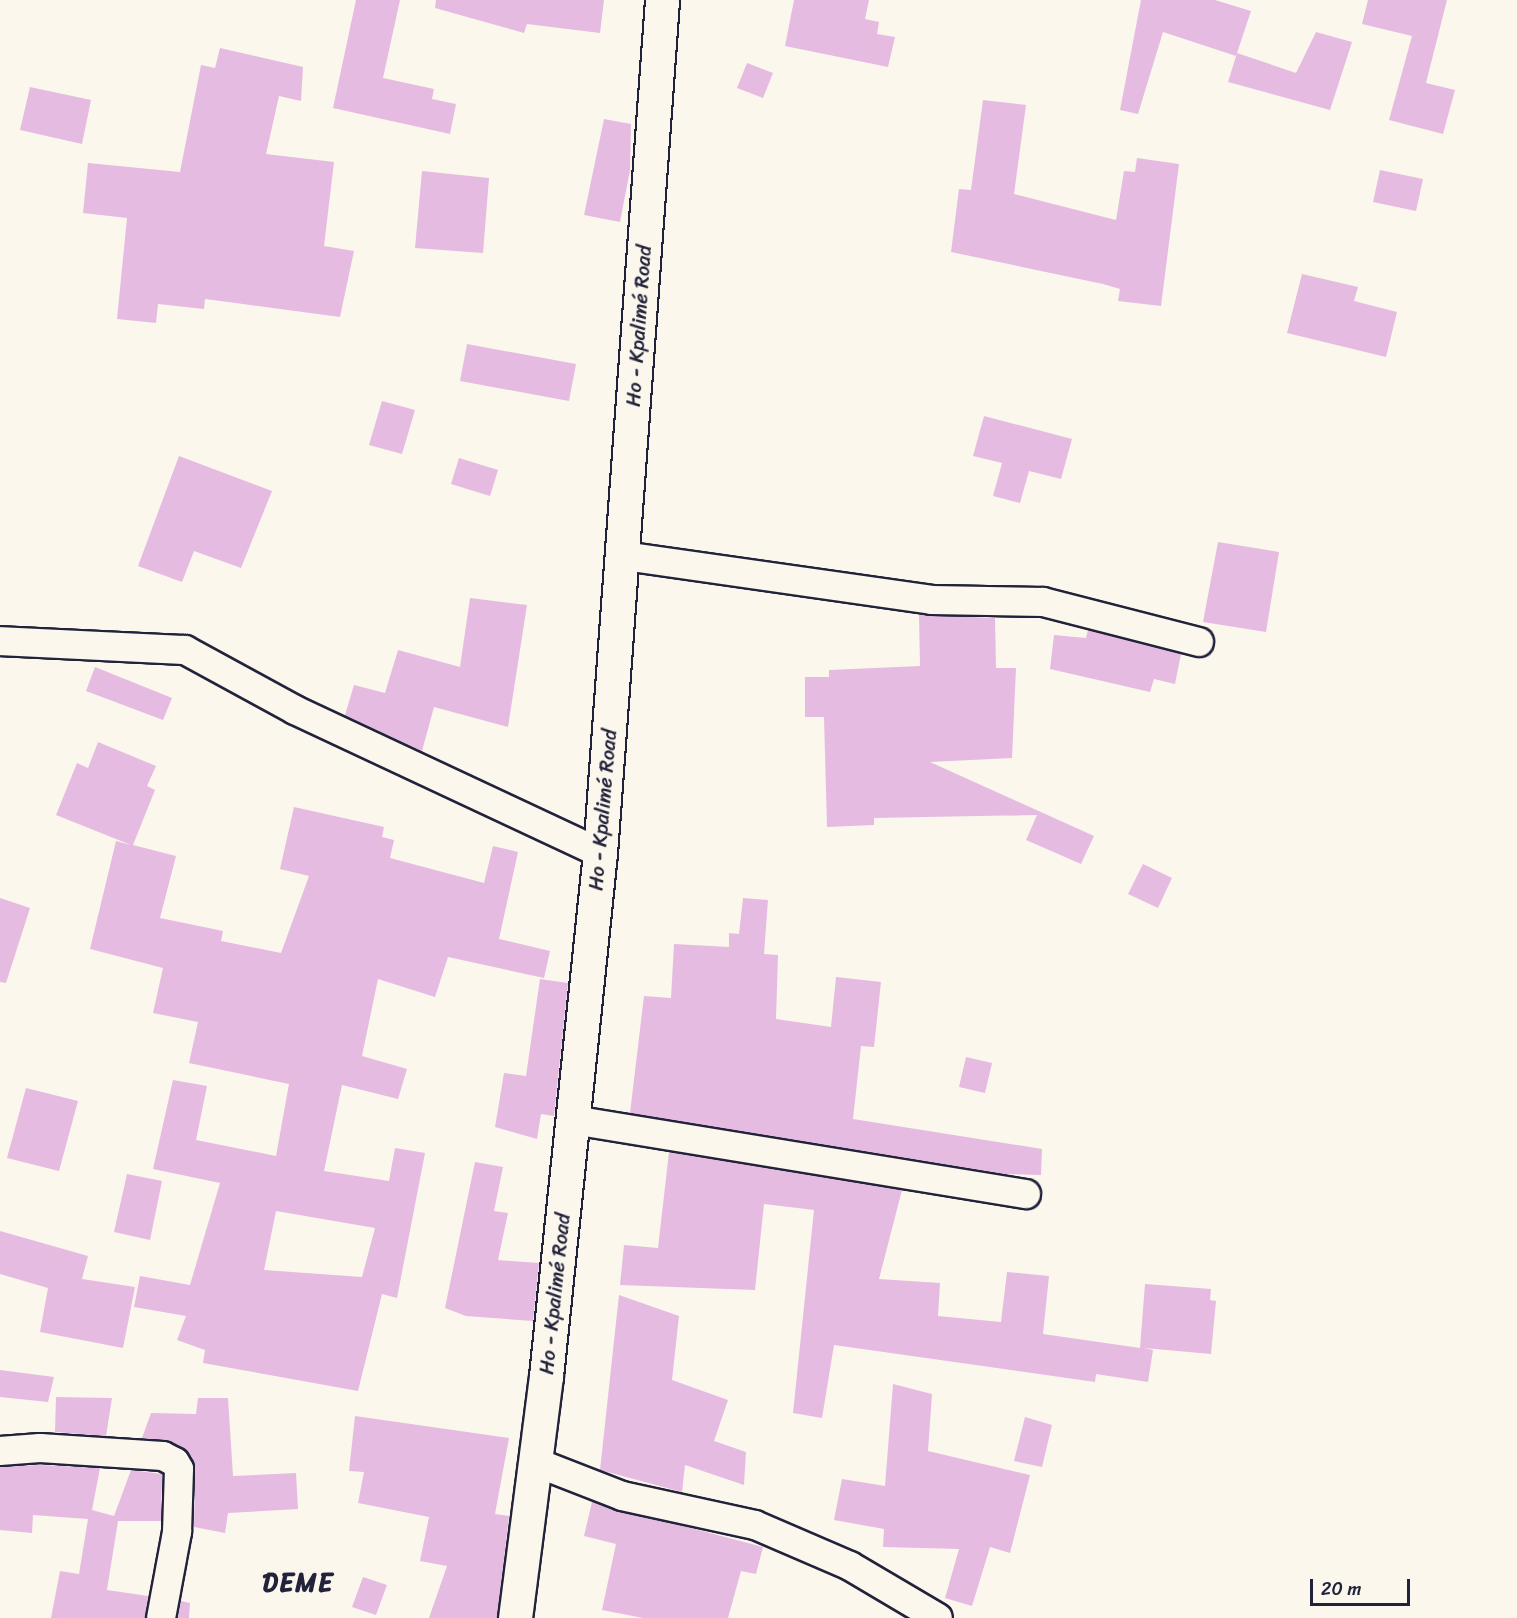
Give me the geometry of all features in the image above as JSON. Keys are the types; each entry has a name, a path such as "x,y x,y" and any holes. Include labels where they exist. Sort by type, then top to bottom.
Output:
{"main road":[{"name":"Ho - Kpalimé Road","path":"515,1618 535,1462 573,1120 600,853 624,556 662,0"}],"street":[{"path":"624,556 932,600 1043,602 1199,642"},
{"path":"0,641 185,650 295,710 600,853"},
{"path":"573,1120 1026,1194"},
{"path":"0,1451 51,1449 163,1456 175,1462 179,1469 177,1532 161,1618"},
{"path":"535,1462 621,1496 755,1525 850,1566 938,1618"}],"building":[{"path":"356,0 400,0 383,78 434,89 432,99 456,104 450,134 333,108"},
{"path":"436,0 604,0 600,33 527,24 524,33 435,8"},
{"path":"794,0 869,0 865,19 879,22 877,34 895,37 888,67 785,46"},
{"path":"1141,0 1215,0 1251,11 1236,56 1163,32 1138,114 1120,110"},
{"path":"1368,0 1447,0 1426,83 1455,90 1443,134 1389,120 1412,36 1362,24"},
{"path":"1316,32 1352,42 1330,110 1228,82 1237,53 1296,73"},
{"path":"220,48 303,67 301,101 279,96 266,154 334,162 324,246 354,251 340,317 205,299 204,309 158,304 156,323 117,319 127,218 83,213 88,163 180,172 201,65 215,68"},
{"path":"747,63 773,73 763,98 737,88"},
{"path":"30,87 91,100 82,144 20,130"},
{"path":"983,100 1026,105 1014,194 1116,220 1124,171 1135,172 1137,158 1179,164 1161,306 1118,301 1120,289 1103,284 951,252 959,189 971,190"},
{"path":"604,119 631,124 630,170 620,222 584,215"},
{"path":"1380,170 1423,179 1416,211 1373,202"},
{"path":"422,171 489,178 483,253 415,248"},
{"path":"1302,274 1358,287 1354,301 1397,312 1386,357 1287,333"},
{"path":"467,344 576,364 569,401 460,381"},
{"path":"382,401 415,410 402,454 369,445"},
{"path":"984,416 1072,439 1061,479 1029,471 1020,503 993,496 1002,463 973,456"},
{"path":"179,456 272,491 241,568 194,551 182,582 138,566"},
{"path":"459,458 498,470 490,496 451,484"},
{"path":"1218,542 1279,552 1266,632 1203,622"},
{"path":"470,598 527,605 508,727 434,707 422,751 345,715 354,685 385,693 398,650 460,667"},
{"path":"919,615 995,618 996,668 1016,668 1012,758 930,762 1094,836 1081,864 1026,840 1037,815 874,818 874,825 827,827 824,717 805,717 805,677 829,677 829,670 920,666"},
{"path":"1088,630 1181,654 1175,684 1154,679 1150,692 1050,669 1054,635 1086,638"},
{"path":"95,667 172,698 163,720 86,691"},
{"path":"98,742 156,766 147,786 155,790 133,845 176,856 160,918 223,931 221,941 281,953 309,876 280,869 294,807 384,827 382,837 394,840 390,858 484,883 493,846 518,852 499,939 550,951 544,978 448,957 435,997 378,979 362,1056 407,1069 398,1099 342,1085 324,1171 389,1181 395,1148 425,1153 397,1298 382,1294 358,1391 203,1363 205,1350 177,1340 186,1316 134,1307 140,1276 190,1285 220,1183 153,1169 173,1080 207,1086 196,1140 276,1156 289,1084 189,1063 198,1022 153,1013 163,968 90,949 116,841 131,845 56,815 77,763 88,768","holes":["276,1211 375,1228 362,1277 264,1270"]},
{"path":"1143,864 1172,878 1158,908 1128,894"},
{"path":"0,898 30,908 6,983 0,982"},
{"path":"743,898 768,900 764,954 778,955 776,1019 831,1027 836,977 881,982 874,1047 861,1046 853,1119 1042,1149 1041,1175 1005,1174 630,1113 644,996 671,998 674,944 729,947 729,933 739,934"},
{"path":"540,979 568,983 554,1116 541,1114 537,1139 495,1127 504,1073 526,1076"},
{"path":"966,1057 992,1063 985,1093 959,1087"},
{"path":"26,1088 78,1101 59,1171 7,1158"},
{"path":"669,1152 902,1190 879,1279 940,1283 938,1316 1001,1322 1007,1272 1049,1276 1043,1334 1140,1348 1145,1284 1211,1289 1210,1300 1216,1301 1211,1354 1144,1348 1153,1350 1148,1382 1096,1374 1095,1382 834,1345 822,1418 793,1413 814,1210 764,1204 755,1290 620,1285 624,1245 658,1248"},
{"path":"475,1162 503,1167 494,1211 508,1213 498,1260 539,1263 533,1321 466,1316 445,1308"},
{"path":"127,1174 162,1181 150,1240 114,1232"},
{"path":"0,1231 88,1256 82,1279 135,1287 123,1348 40,1332 48,1288 0,1274"},
{"path":"619,1295 679,1316 672,1380 728,1400 714,1441 746,1452 744,1485 685,1465 682,1492 600,1470"},
{"path":"0,1370 54,1377 48,1402 0,1397"},
{"path":"893,1384 932,1394 928,1451 1030,1475 1010,1553 990,1547 972,1606 945,1598 959,1549 883,1547 884,1529 834,1520 842,1479 885,1486"},
{"path":"56,1397 112,1398 106,1436 55,1432"},
{"path":"198,1398 228,1398 233,1476 296,1473 298,1509 228,1513 225,1533 194,1527 195,1470 189,1454 170,1441 142,1438 151,1413 196,1414"},
{"path":"355,1416 509,1438 495,1514 509,1516 497,1618 429,1618 447,1566 420,1561 429,1517 358,1503 364,1472 349,1471"},
{"path":"1025,1417 1052,1425 1042,1467 1014,1461"},
{"path":"40,1465 100,1468 92,1510 114,1516 131,1470 162,1474 161,1521 118,1521 107,1590 148,1596 145,1618 51,1618 60,1571 79,1574 88,1519 33,1515 32,1533 0,1530 0,1467"},
{"path":"592,1502 763,1547 756,1574 741,1571 728,1618 643,1618 602,1610 616,1544 584,1536"},
{"path":"363,1577 387,1585 376,1615 352,1607"},
{"path":"181,1601 190,1603 189,1618 178,1618"}],"district":[{"name":"DEME","path":"298,1583"}]}
